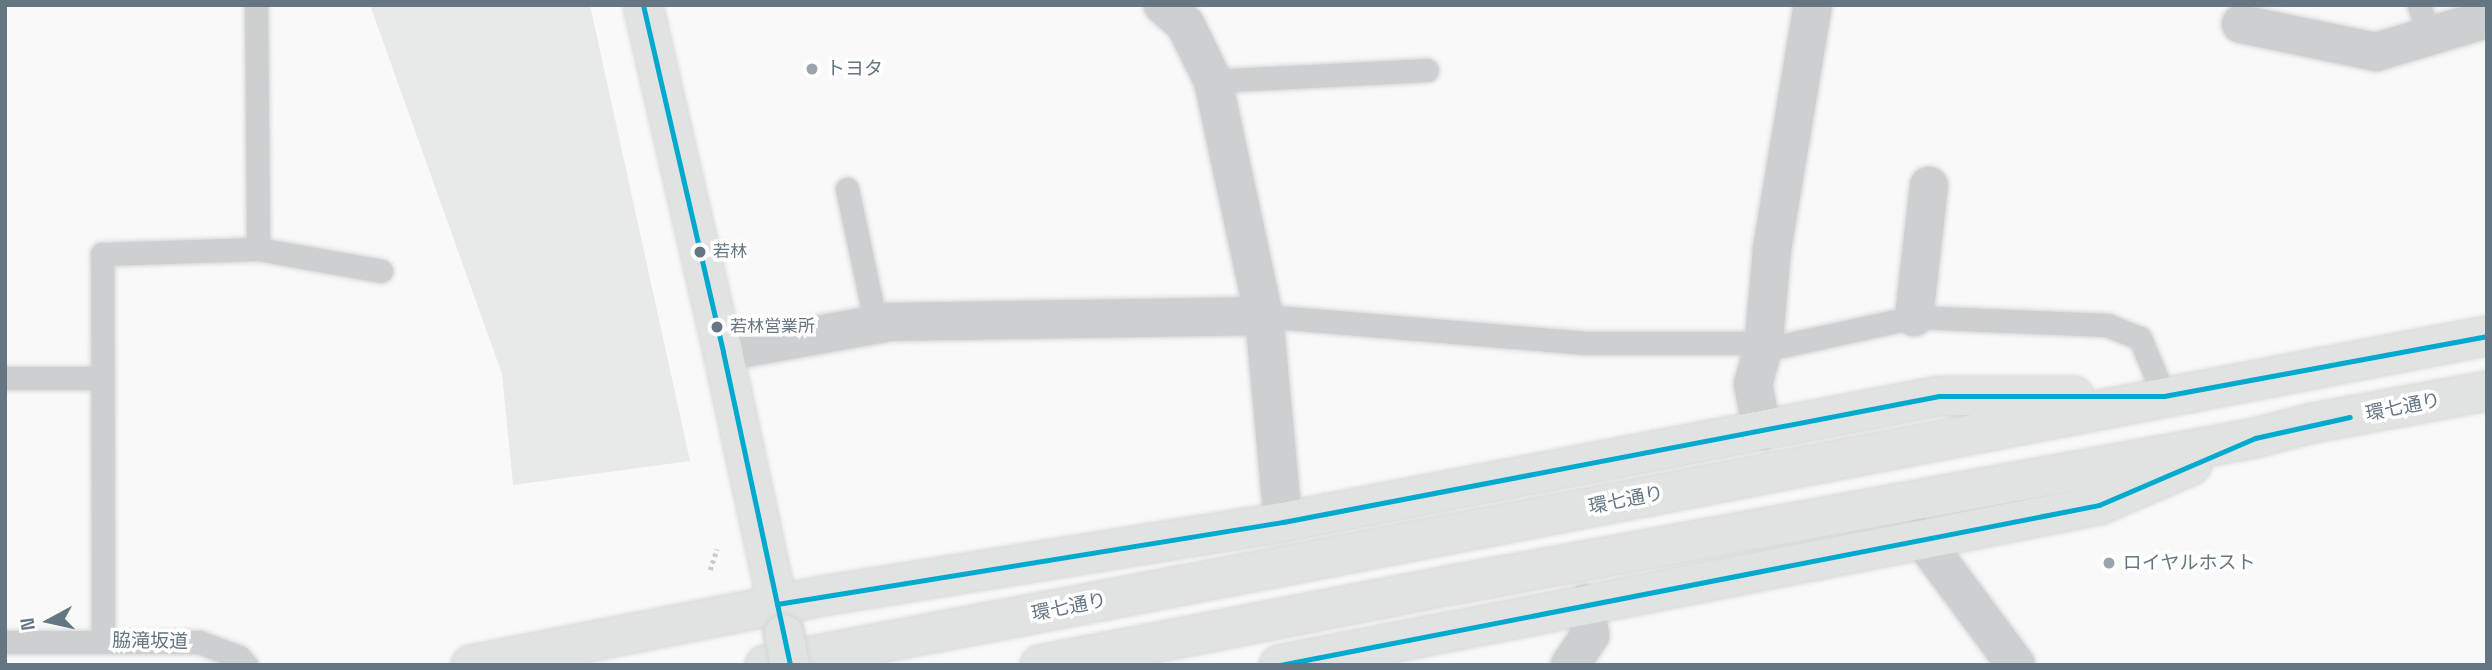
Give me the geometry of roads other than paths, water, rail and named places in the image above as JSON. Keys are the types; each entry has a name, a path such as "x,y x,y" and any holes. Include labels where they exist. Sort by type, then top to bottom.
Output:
{"main road":[{"path":"643,5 723,352 779,642"},
{"name":"環七通り","path":"779,642 2487,336"},
{"name":"環七通り","path":"1040,665 1452,585 2255,438 2313,424 2487,391"},
{"path":"471,665 779,642 1283,522 1939,396 2164,396"},
{"path":"1279,665 1325,660 1585,603 2099,505 2255,438"}],"street":[{"path":"1163,5 1185,24 1213,81 1264,316 1283,522"},
{"path":"1762,431 1754,384 1763,350 1772,249 1814,5"},
{"path":"2241,24 2376,52 2424,21 2487,19"},
{"path":"1914,317 1929,186"},
{"path":"723,352 876,324 1264,316"},
{"path":"1921,537 2016,665"},
{"path":"1570,665 1590,635 1585,603"}],"lane":[{"path":"256,5 258,249"},
{"path":"1213,81 1427,70"},
{"path":"847,189 876,324"},
{"path":"103,640 102,254 258,249 381,271"},
{"path":"1264,316 1583,343 1740,343 1763,350 1914,317 2107,325 2140,338 2164,396"},
{"path":"5,378 102,378"},
{"name":"脇滝坂道","path":"5,642 199,642 239,657 246,665"}],"place":[{"name":"トヨタ","path":"812,69"},
{"name":"若林","path":"700,252"},
{"name":"若林営業所","path":"717,327"},
{"name":"ロイヤルホスト","path":"2109,563"}]}
